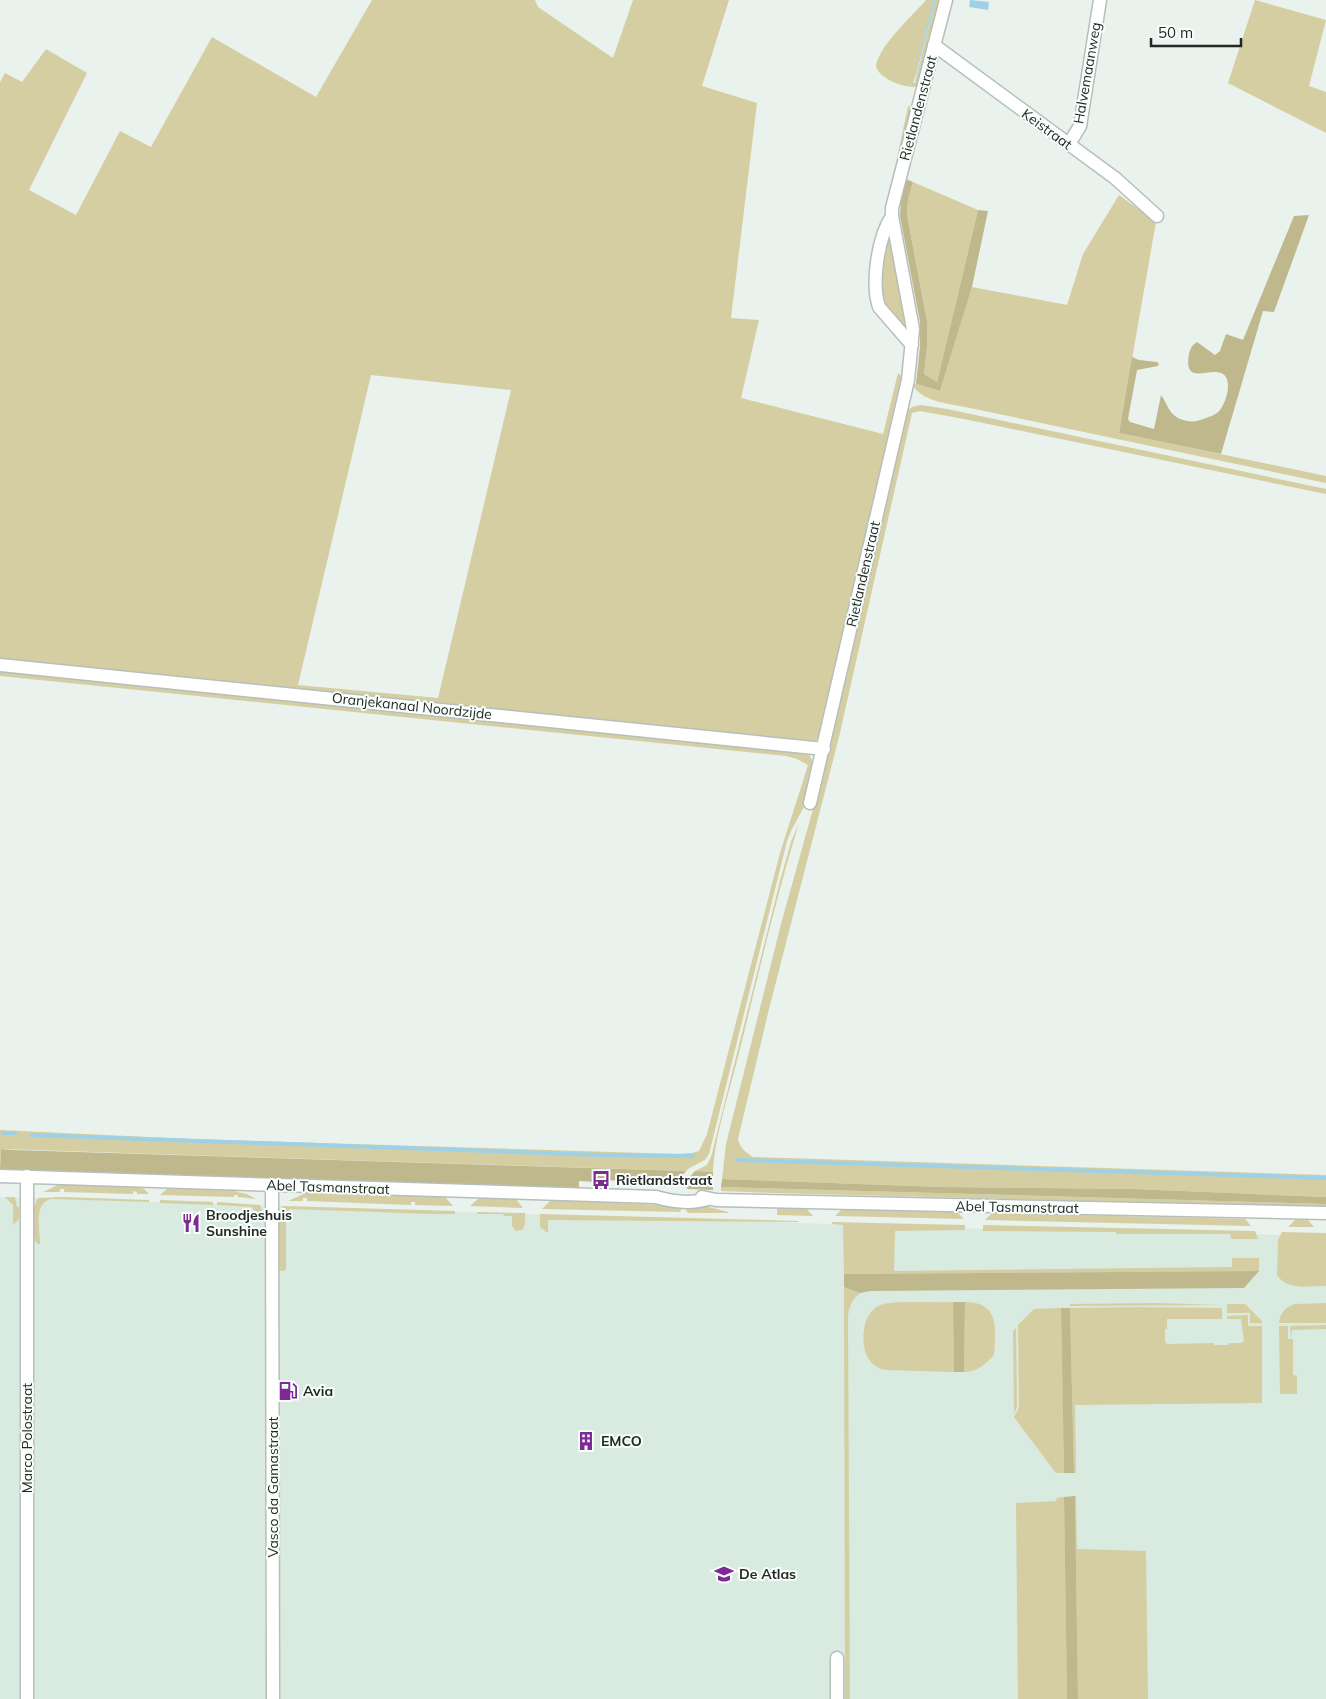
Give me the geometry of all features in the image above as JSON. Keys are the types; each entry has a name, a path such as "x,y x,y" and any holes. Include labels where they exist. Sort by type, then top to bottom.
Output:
{"street":[{"name":"Rietlandenstraat","path":"810,803 824,750 908,380 913,329 892,216 895,197 946,0"},
{"name":"Halvemaanweg","path":"1069,144 1080,126 1100,0"},
{"name":"Keistraat","path":"934,45 1115,178 1157,216"},
{"name":"Rietlandenstraat","path":"892,216 887,224 880,249 876,279 877,300 880,307 912,345"},
{"name":"Oranjekanaal Noordzijde","path":"0,665 824,750"},
{"name":"Abel Tasmanstraat","path":"0,1176 656,1197 671,1194 698,1195 708,1199 1326,1213"},
{"name":"Marco Polostraat","path":"27,1176 27,1699"},
{"name":"Vasco da Gamastraat","path":"272,1186 273,1699"},
{"path":"837,1658 837,1699"}],"shaded area":[{"path":"372,0 535,0 538,7 613,58 633,0 729,0 702,86 757,103 731,318 759,320 741,398 883,434 898,373 904,378 821,737 809,744 0,662 0,82 5,73 22,82 46,49 87,73 29,190 76,215 120,131 151,147 212,37 316,97","holes":["371,375 511,390 438,698 298,685"]},
{"path":"926,0 933,0 913,83 915,83 935,0 941,0 918,87 900,85 879,72 876,67 878,59 904,23"},
{"path":"1255,0 1326,20 1309,86 1326,92 1326,133 1228,83"},
{"path":"908,106 913,108 897,169 895,168"},
{"path":"906,179 913,182 908,199 907,215 927,321 924,374 937,382 978,210 988,211 972,287 940,391 916,384 920,347 920,322 900,216 901,198"},
{"path":"913,182 978,210 937,382 924,374 927,321 907,215 908,199"},
{"path":"1119,195 1156,222 1119,433 1326,476 1326,483 937,401 921,394 916,389 912,383 940,391 972,287 1067,305 1083,254"},
{"path":"1309,215 1274,312 1263,311 1221,454 1119,433 1132,357 1159,364 1158,366 1137,370 1128,419 1130,422 1154,429 1161,395 1174,415 1186,421 1199,421 1212,416 1220,410 1227,392 1228,381 1223,374 1218,372 1194,373 1190,370 1188,364 1191,349 1197,342 1215,355 1220,351 1226,334 1243,340 1294,216"},
{"path":"888,227 909,337 884,309 878,282"},
{"path":"921,405 1326,489 1326,494 969,420 920,411 912,413 839,737 769,1009 738,1139 740,1145 753,1157 1326,1175 1326,1197 1135,1189 943,1187 722,1179 726,1144 781,924 818,791 905,413 912,407"},
{"path":"0,667 800,751 810,756 814,764 807,801 787,841 709,1154 705,1160 686,1171 1,1149 0,1169 0,1130 191,1139 677,1154 699,1151 707,1134 780,853 808,765 786,756 0,676"},
{"path":"799,823 775,907 724,1110 714,1157 713,1172 695,1171 707,1165 711,1157 780,881 791,842"},
{"path":"1,1149 686,1171 683,1175 683,1184 676,1186 652,1187 631,1181 600,1180 596,1182 579,1181 579,1188 0,1169"},
{"path":"695,1171 713,1172 713,1190 687,1189 688,1179"},
{"path":"722,1179 943,1187 1135,1189 1326,1197 1326,1204 721,1187"},
{"path":"60,1184 142,1187 149,1194 137,1194 137,1192 133,1191 133,1194 64,1192 64,1189 60,1189 60,1192 43,1192"},
{"path":"721,1187 1326,1204 1326,1207 773,1193 721,1191"},
{"path":"168,1188 235,1190 256,1199 238,1197 238,1195 234,1195 234,1197 160,1195"},
{"path":"308,1192 445,1197 453,1206 415,1205 415,1202 411,1202 411,1205 307,1201 307,1198 303,1198 303,1201 288,1201"},
{"path":"0,1197 951,1228 1326,1236 1326,1699 0,1699"},
{"path":"5,1197 15,1197 17,1207 19,1207 19,1219 13,1225 13,1205"},
{"path":"38,1198 149,1200 149,1202 51,1199 45,1201 39,1217 40,1244 38,1244 32,1238 32,1207"},
{"path":"479,1198 516,1199 523,1208 470,1206"},
{"path":"160,1200 213,1202 213,1205 160,1203"},
{"path":"551,1200 664,1205 682,1208 680,1212 542,1209"},
{"path":"217,1202 260,1205 265,1214 261,1218 257,1218 252,1207 217,1205"},
{"path":"283,1206 455,1211 455,1214 289,1209 289,1219 286,1220 286,1269 281,1271 278,1267 278,1215"},
{"path":"687,1206 705,1206 728,1213 688,1213 686,1210"},
{"path":"777,1207 806,1208 813,1216 777,1215"},
{"path":"842,1209 957,1212 964,1219 835,1216"},
{"path":"477,1212 525,1213 525,1225 522,1230 516,1231 512,1226 512,1216 477,1214"},
{"path":"992,1213 1245,1219 1251,1226 985,1220"},
{"path":"540,1214 799,1221 548,1220 548,1232 546,1232 540,1227"},
{"path":"1295,1220 1308,1220 1314,1227 1288,1227"},
{"path":"832,1222 965,1225 965,1230 895,1231 894,1271 1232,1267 1232,1258 1259,1258 1259,1271 844,1274 843,1225 832,1224"},
{"path":"983,1225 1255,1231 1258,1239 1231,1239 1230,1234 983,1231"},
{"path":"1282,1232 1326,1233 1326,1286 1293,1286 1281,1280 1277,1275 1278,1240"},
{"path":"1259,1271 1244,1288 870,1291 860,1293 844,1287 844,1274"},
{"path":"844,1287 860,1293 851,1304 848,1318 850,1699 845,1699"},
{"path":"953,1302 954,1372 885,1370 877,1367 868,1359 864,1346 864,1328 868,1317 875,1308 886,1303"},
{"path":"953,1302 965,1302 964,1372 954,1372"},
{"path":"965,1302 976,1303 985,1307 990,1312 995,1327 995,1336 994,1355 973,1371 964,1372"},
{"path":"1156,1303 1222,1305 1070,1306 1070,1304"},
{"path":"1326,1303 1326,1323 1279,1323 1284,1311 1291,1305"},
{"path":"1227,1304 1245,1304 1262,1323 1250,1323 1250,1313 1227,1313"},
{"path":"1061,1308 1064,1473 1056,1473 1014,1417 1019,1408 1018,1325 1034,1309"},
{"path":"1061,1308 1070,1308 1074,1473 1064,1473"},
{"path":"1070,1308 1222,1308 1222,1319 1167,1319 1165,1342 1167,1344 1214,1343 1214,1345 1228,1345 1229,1343 1241,1343 1244,1341 1241,1319 1227,1319 1227,1316 1248,1315 1248,1326 1262,1326 1262,1403 1075,1405 1076,1473 1074,1473"},
{"path":"1326,1325 1326,1329 1292,1330 1291,1337 1290,1326"},
{"path":"1279,1326 1288,1326 1288,1339 1293,1339 1293,1375 1297,1376 1297,1394 1280,1394"},
{"path":"1016,1328 1017,1406 1014,1414 1013,1331"},
{"path":"1075,1496 1077,1549 1146,1551 1148,1699 1078,1699"},
{"path":"1075,1496 1078,1699 1067,1699 1064,1497"},
{"path":"1064,1497 1067,1699 1018,1699 1016,1503 1056,1501 1057,1498"}],"water":[{"path":"933,0 935,0 914,84 916,73"},
{"path":"970,0 989,2 988,10 969,7"}],"waterway":[{"path":"3,1133 15,1133"},
{"path":"31,1135 600,1155 693,1156"},
{"path":"737,1160 1326,1178"}],"place":[{"name":"Rietlandstraat","path":"601,1180"},
{"name":"Broodjeshuis Sunshine","path":"191,1223"},
{"name":"Avia","path":"288,1391"},
{"name":"EMCO","path":"586,1441"},
{"name":"De Atlas","path":"724,1574"}]}
